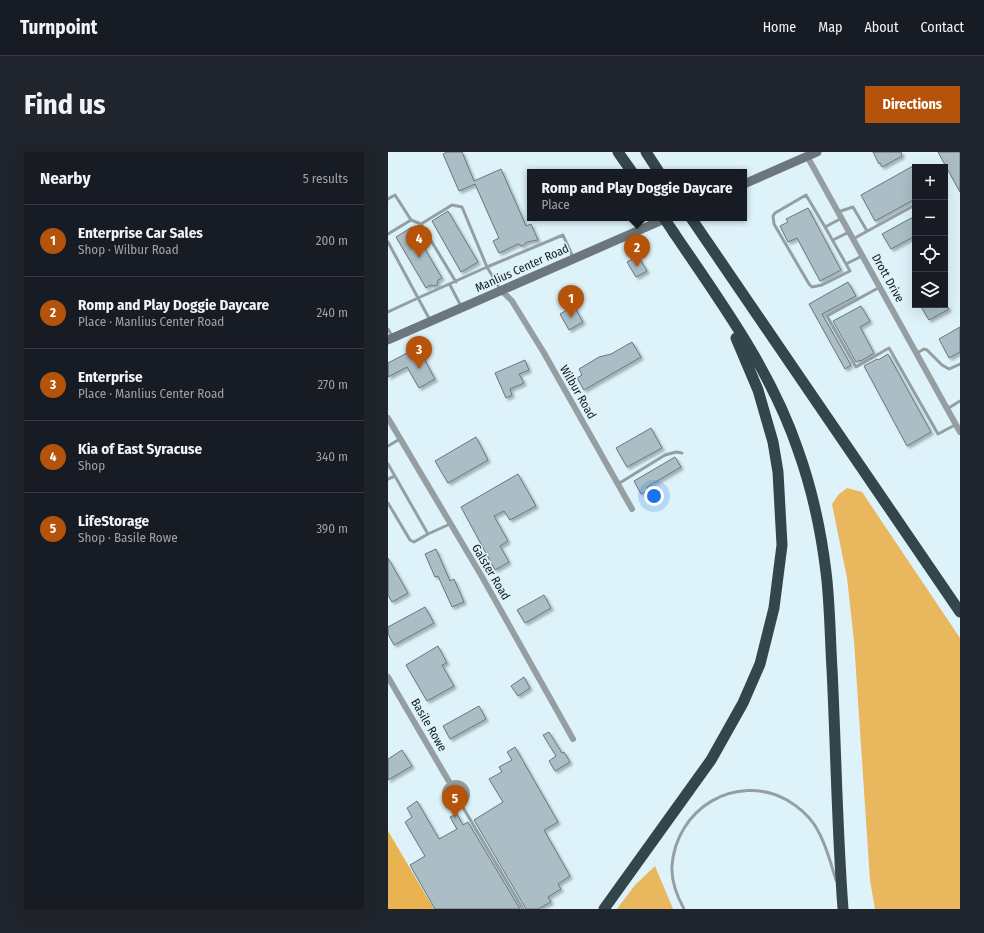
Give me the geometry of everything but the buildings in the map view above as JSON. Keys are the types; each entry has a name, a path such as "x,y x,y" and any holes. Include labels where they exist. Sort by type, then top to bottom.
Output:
{"highway":[{"path":"618,152 630,169"},
{"path":"646,152 657,169"},
{"path":"667,221 754,356 786,418 798,449 814,504 823,550 829,605 843,904"},
{"path":"693,221 960,612"},
{"path":"604,909 711,760 743,703 760,664 774,608 782,545 778,472 774,442 758,390 746,358 715,294"}],"main road":[{"path":"747,183 817,152"},
{"name":"Manlius Center Road","path":"391,339 658,221"}],"street":[{"name":"Drott Drive","path":"807,156 960,432"},
{"name":"Wilbur Road","path":"500,290 512,301 544,353 632,509"},
{"name":"Galster Road","path":"388,418 481,574 573,738"},
{"name":"Basile Rowe","path":"388,677 451,785"},
{"path":"459,784 466,790 466,799 461,804 454,805 446,800 445,793 451,785 459,784"}],"lane":[{"path":"388,198 395,195 411,220 421,224 456,282"},
{"path":"806,195 833,240 850,270 822,285 812,287 774,224 773,216 775,213 806,195"},
{"path":"421,224 452,205 462,208 487,267 500,290"},
{"path":"838,212 853,207 867,231"},
{"path":"853,239 912,207"},
{"path":"825,227 842,218"},
{"path":"388,234 411,220"},
{"path":"833,240 850,232"},
{"path":"388,312 487,267 563,235 574,258"},
{"path":"388,242 431,322"},
{"path":"846,264 862,255"},
{"path":"450,285 462,308"},
{"path":"880,287 827,316 856,367 889,348 938,434 956,424"},
{"path":"388,329 391,339"},
{"path":"917,353 927,350 942,365 949,368 960,364"},
{"path":"947,409 960,401"},
{"path":"388,446 400,440"},
{"path":"618,484 665,456 676,452 682,453"},
{"path":"388,464 428,534"},
{"path":"388,479 395,476"},
{"path":"388,503 410,540 414,542 450,524"},
{"path":"684,909 674,883 672,867 676,845 686,824 705,805 719,796 736,792 751,791 767,792 781,797 797,806 809,818 823,841 843,904"},
{"path":"461,804 523,909"}],"shaded area":[{"path":"847,488 862,492 960,638 960,909 875,909 870,880 854,641 847,578 832,504 839,494"},
{"path":"388,831 434,909 388,909"},
{"path":"655,866 673,909 617,909 635,885"}],"place":[{"name":"Kia of East Syracuse","path":"419,258"},
{"name":"Romp and Play Doggie Daycare","path":"637,267"},
{"name":"Enterprise Car Sales","path":"571,318"},
{"name":"Enterprise","path":"419,369"},
{"name":"LifeStorage","path":"455,818"}]}
